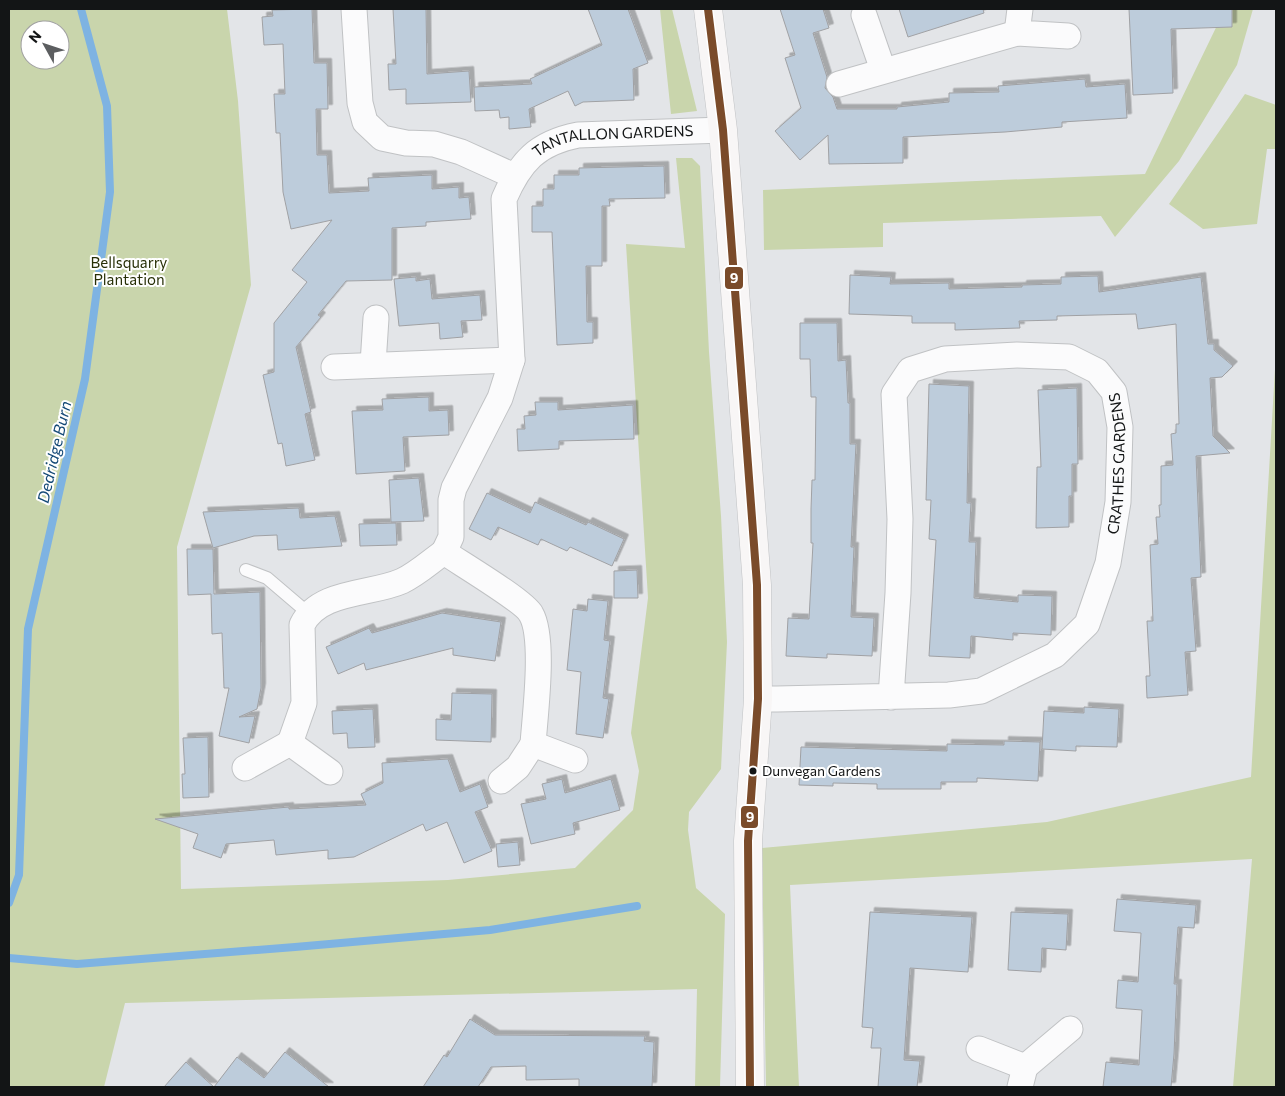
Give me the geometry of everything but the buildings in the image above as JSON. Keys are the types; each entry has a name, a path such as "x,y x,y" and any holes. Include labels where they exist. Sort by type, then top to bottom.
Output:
{"street":[{"path":"354,9 360,103 365,122 382,138 443,146 514,176"},
{"path":"708,9 723,130 757,585 758,700 748,841 750,1087"},
{"path":"1017,33 1020,9"},
{"path":"864,15 883,70"},
{"path":"839,84 1017,33 1068,36"},
{"name":"TANTALLON GARDENS","path":"444,552 451,537 450,500 454,488 500,398 512,360 504,199 514,176 538,148 559,139 578,135 723,130"},
{"path":"373,364 376,318"},
{"name":"CRATHES GARDENS","path":"758,700 891,697 949,695 981,690 1055,655 1087,624 1108,563 1118,493 1120,427 1114,392 1097,371 1069,357 1017,355 945,359 910,370 894,394 900,519 898,593 891,697"},
{"path":"334,367 512,360"},
{"path":"245,768 290,743 304,703 302,624 308,613 331,600 402,580 444,552 514,599 531,614 538,646 533,744 518,767 501,781"},
{"path":"290,743 330,772"},
{"path":"533,744 575,760"},
{"path":"979,1049 1023,1077 1070,1029"}],"lane":[{"path":"246,570 267,578 308,613"}],"green space":[{"name":"Bellsquarry Plantation","path":"9,9 227,9 238,101 251,285 177,547 181,889 448,880 575,868 633,810 639,771 631,733 648,598 626,244 685,248 676,158 692,158 700,166 709,352 721,516 727,642 721,769 689,812 688,830 696,888 725,914 720,1087 695,1087 697,989 125,1003 104,1087 9,1087"},
{"path":"660,9 672,9 697,111 671,114"},
{"path":"1225,9 1253,9 1237,65 1179,161 1115,237 1101,216 883,223 883,247 764,250 763,190 1145,174"},
{"path":"1245,94 1276,105 1276,149 1267,149 1257,224 1203,229 1169,204"},
{"path":"1276,352 1276,1087 1233,1087 1252,859 790,885 799,1087 766,1087 762,848 1047,822 1251,777"}],"waterway":[{"name":"Dedridge Burn","path":"9,903 19,875 28,629 85,379 110,192 107,106 81,9"},
{"path":"9,958 77,964 295,947 490,930 637,906"}],"transit line":[{"name":"9","path":"708,9 723,130 757,585 758,699 748,841 750,1087"}],"place":[{"name":"Dunvegan Gardens","path":"753,771"}]}
